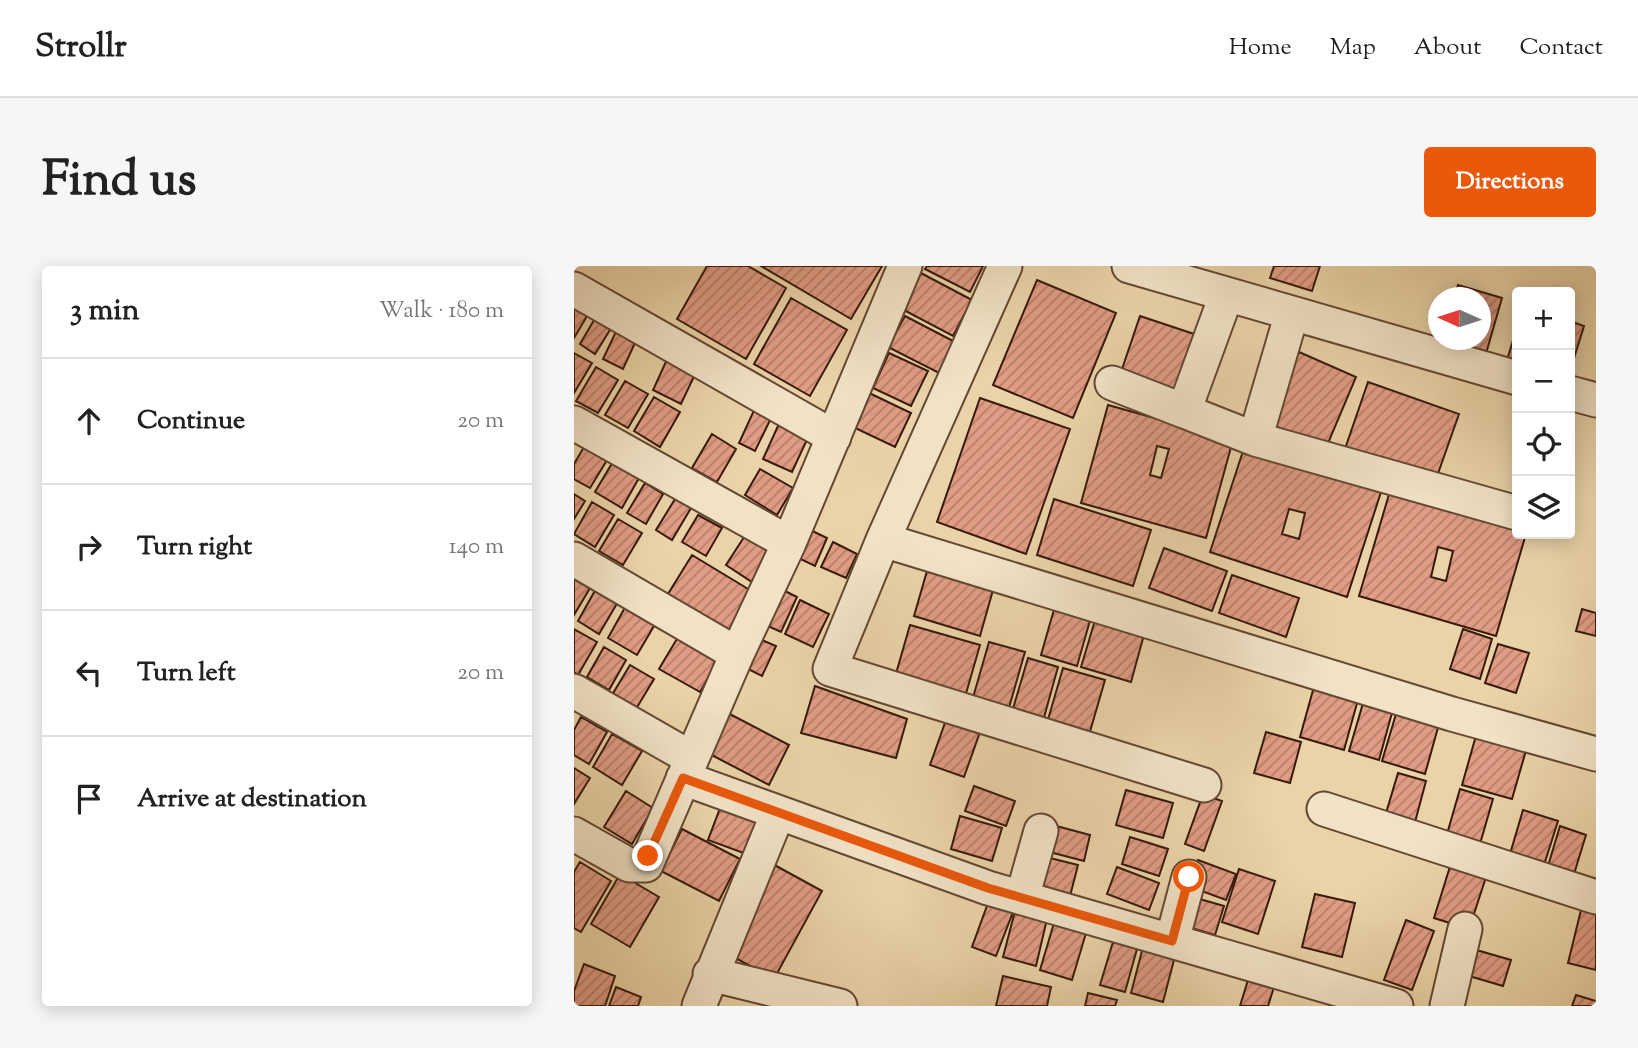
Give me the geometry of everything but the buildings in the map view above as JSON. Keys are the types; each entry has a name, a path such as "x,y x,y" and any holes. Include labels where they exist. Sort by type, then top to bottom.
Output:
{"street":[{"path":"574,834 629,865 646,865 737,654 789,543 905,266"},
{"path":"1005,266 883,540 830,669 1204,785"},
{"path":"1129,266 1512,377"},
{"path":"574,289 834,437"},
{"path":"1184,411 1226,296"},
{"path":"1255,439 1292,313"},
{"path":"1112,383 1255,439 1512,512"},
{"path":"1575,394 1596,400"},
{"path":"574,424 789,543"},
{"path":"883,540 1452,713 1596,754"},
{"path":"574,559 737,654"},
{"path":"574,691 687,768 778,813 1022,898 1396,1006"},
{"path":"1324,809 1596,897"},
{"path":"699,1006 778,813"},
{"path":"1022,898 1041,831"},
{"path":"1172,941 1189,877"},
{"path":"1447,1006 1465,929"},
{"path":"710,974 840,1006"}],"route":[{"path":"648,856 683,778 988,888 1172,941 1189,877"}]}
